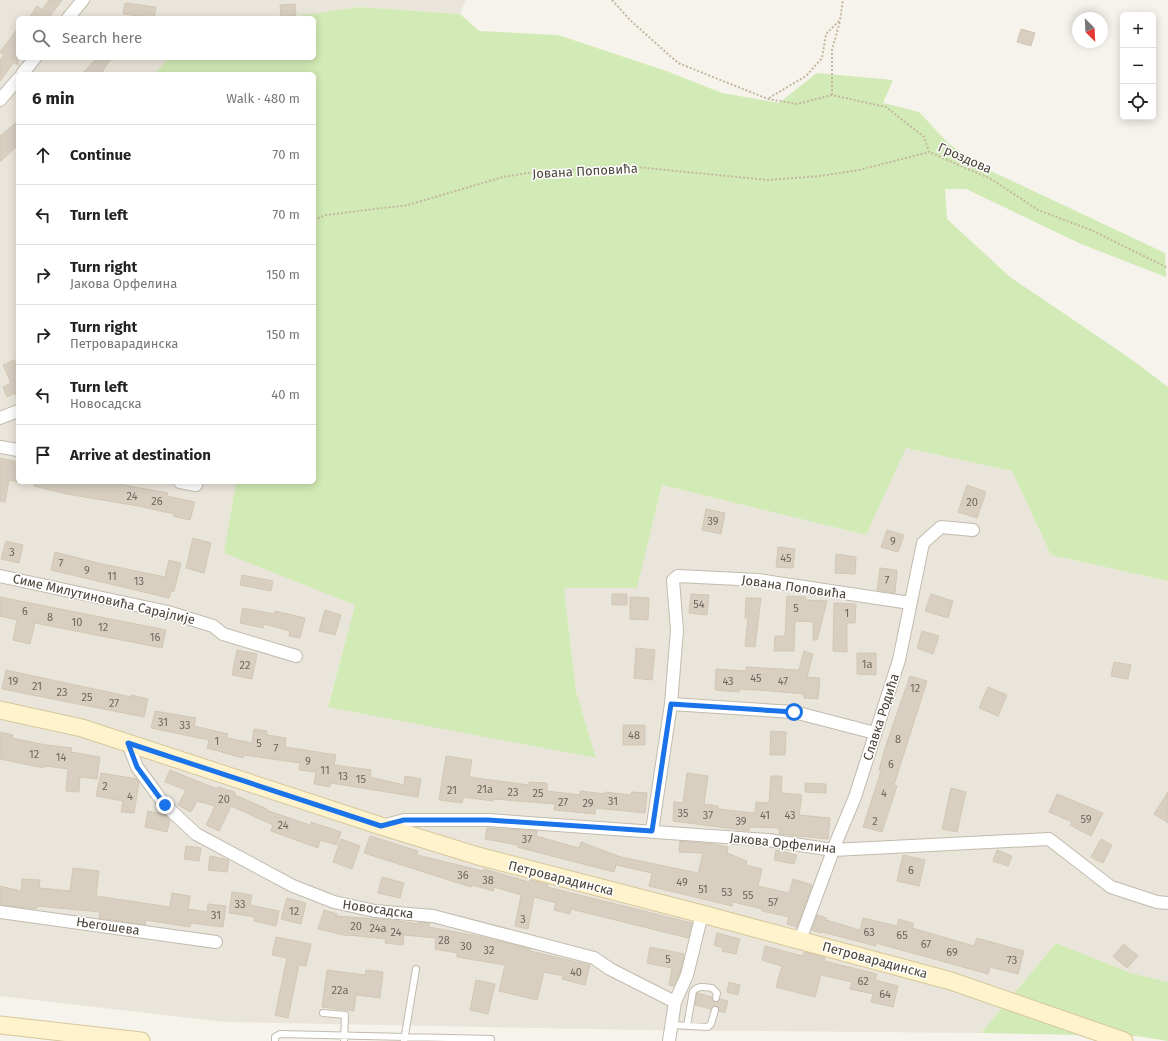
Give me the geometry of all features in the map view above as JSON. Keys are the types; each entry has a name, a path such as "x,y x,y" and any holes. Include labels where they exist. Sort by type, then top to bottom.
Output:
{"street":[{"path":"70,16 83,0"},
{"path":"24,72 33,60"},
{"path":"0,100 16,80"},
{"path":"0,418 16,412"},
{"path":"0,447 16,450"},
{"path":"191,484 196,485"},
{"name":"Славка Родића","path":"800,940 833,850 855,797 899,660 923,543 941,527 974,530"},
{"name":"Симе Милутиновића Сарајлије","path":"0,576 168,612 213,626 223,634 296,656"},
{"name":"Јована Поповића","path":"671,704 677,630 673,580 678,576 758,580 910,603"},
{"path":"652,831 671,704 794,712 875,733"},
{"name":"Петроварадинска","path":"0,710 82,728 381,826 478,856 951,981 1124,1041"},
{"name":"Новосадска","path":"128,743 137,767 165,805 196,834 293,886 334,902 375,911 433,916 594,958 610,969 675,1002"},
{"name":"Јакова Орфелина","path":"381,826 404,820 488,820 768,840 833,850 1049,839 1111,887 1157,902 1168,903"},
{"name":"Његошева","path":"0,912 216,942"},
{"path":"669,1041 675,1002 687,976 702,914"},
{"path":"0,1025 141,1041"}],"lane":[{"path":"404,1039 416,969"},
{"path":"686,1026 693,991 696,988 712,988 717,993 716,998"},
{"path":"672,1025 708,1027 711,1024 715,1010"},
{"path":"323,1013 345,1015 344,1039"},
{"path":"275,1041 275,1037 280,1034 344,1039 491,1039"}],"path":[{"path":"612,0 631,21 678,63 768,99 797,104 832,95 832,50 840,20 843,0"},
{"path":"768,99 806,76 822,58 826,34 840,20"},
{"name":"Гроздова","path":"832,95 886,107 924,137 929,152 991,179 1038,210 1091,230 1168,268"},
{"name":"Јована Поповића","path":"316,219 326,216 408,205 503,177 534,172 626,166 768,180 820,176 859,170 929,152"}],"shaded area":[{"path":"0,0 466,0 460,14 359,7 296,16 16,16 16,60 166,60 157,72 16,72 16,484 236,484 225,553 355,605 328,706 596,758 576,691 564,588 637,588 662,485 866,535 905,448 1012,471 1051,555 1168,581 1168,982 1131,973 1056,943 981,1033 643,1030 225,1022 0,996"}],"green space":[{"path":"359,7 460,14 479,31 558,35 669,72 722,93 779,103 817,73 893,80 883,103 919,112 949,144 987,169 1165,253 1166,277 1081,244 966,189 945,189 947,219 1010,277 1131,359 1168,387 1168,581 1051,555 1012,471 906,448 866,535 662,485 637,588 564,588 576,691 596,758 328,707 355,605 224,553 236,484 316,484 316,72 157,72 166,60 316,60 316,16 296,16"},
{"path":"1056,943 1131,973 1168,982 1168,1041 1136,1036 981,1033"}],"building":[{"path":"49,0 62,0 50,16 30,16 37,6 42,10"},
{"path":"125,3 156,7 154,16 123,14"},
{"path":"295,4 296,15 281,16 280,5"},
{"path":"1021,29 1035,33 1031,46 1017,42"},
{"path":"16,31 16,60 18,60 18,65 14,62 0,81 0,60 4,55 0,52"},
{"path":"95,60 110,60 102,72 84,72"},
{"path":"16,123 16,147 0,162 0,136"},
{"path":"14,360 16,364 16,395 15,393 7,397 3,387 11,383 3,365"},
{"path":"0,458 16,462 16,482 9,480 5,502 0,501"},
{"path":"34,484 118,484 168,493 167,496 195,502 190,520 173,516 174,514 138,506 67,494 34,486"},
{"path":"967,485 986,492 977,518 958,512"},
{"path":"706,509 725,513 721,534 702,530"},
{"path":"887,530 904,535 898,552 881,547"},
{"path":"193,538 211,543 204,573 186,568"},
{"path":"6,541 23,545 19,563 1,559"},
{"path":"778,547 795,549 793,568 776,567"},
{"path":"55,552 165,577 169,560 181,563 174,591 171,591 169,598 51,570"},
{"path":"836,554 856,557 855,574 835,573"},
{"path":"880,568 897,570 895,593 877,590"},
{"path":"242,575 273,581 271,591 240,585"},
{"path":"612,594 627,594 627,605 612,605"},
{"path":"691,594 709,595 707,615 689,613"},
{"path":"931,594 953,601 948,618 925,611"},
{"path":"787,596 806,597 806,600 827,601 817,640 813,640 813,622 795,621 794,651 774,651 775,636 785,636"},
{"path":"0,597 166,630 162,648 35,623 30,644 13,640 17,620 0,616"},
{"path":"630,597 649,598 648,620 630,619"},
{"path":"746,598 761,598 755,647 745,646 748,618 745,618"},
{"path":"834,603 856,604 855,623 847,623 847,652 833,651"},
{"path":"243,608 274,614 275,611 305,618 300,638 289,636 290,631 264,624 263,628 240,623"},
{"path":"325,610 341,615 335,635 319,631"},
{"path":"922,631 939,636 933,654 917,648"},
{"path":"636,648 655,650 652,680 634,678"},
{"path":"237,650 257,654 252,679 232,675"},
{"path":"804,651 813,654 807,677 820,678 818,699 804,698 804,694 771,691 739,689 739,692 715,690 716,669 746,671 746,667 799,670"},
{"path":"857,653 876,653 876,675 857,674"},
{"path":"1114,662 1131,665 1128,679 1111,676"},
{"path":"6,670 131,697 131,695 148,699 144,717 2,689"},
{"path":"910,676 927,681 894,785 897,786 882,832 863,827 881,771 879,770 886,745"},
{"path":"988,687 1007,695 998,716 979,708"},
{"path":"155,711 196,718 194,726 228,734 227,738 252,743 254,729 267,731 267,735 286,738 285,747 336,755 334,765 371,770 370,777 404,785 405,776 421,779 418,797 331,783 330,787 314,784 316,772 299,770 300,763 244,755 243,758 207,748 209,740 151,728"},
{"path":"623,725 645,725 645,745 623,745"},
{"path":"771,731 786,732 785,755 770,755"},
{"path":"0,732 13,735 12,738 46,745 72,748 71,752 100,757 97,779 80,777 79,792 66,791 68,769 45,766 44,768 0,759"},
{"path":"446,756 472,760 469,777 529,785 529,782 547,783 547,791 580,795 580,791 631,795 632,792 647,793 645,813 596,808 595,814 554,810 555,804 493,799 493,801 463,797 462,803 439,800"},
{"path":"170,770 217,789 218,787 235,792 235,795 267,809 266,810 310,825 311,822 341,832 337,845 320,840 318,848 271,831 273,825 231,806 219,831 206,825 215,806 197,801 191,812 178,805 186,790 165,782"},
{"path":"101,773 137,779 139,782 134,813 121,812 123,801 96,796"},
{"path":"687,773 708,776 704,804 718,806 718,809 755,813 756,802 769,803 771,776 782,776 781,793 802,795 799,815 830,818 828,839 779,834 779,828 750,827 749,831 673,821 674,802 683,803"},
{"path":"805,783 826,784 826,793 805,792"},
{"path":"951,788 966,792 957,832 942,829"},
{"path":"1168,792 1168,823 1154,814"},
{"path":"1057,794 1103,813 1091,836 1070,825 1072,822 1049,812"},
{"path":"148,811 165,815 170,820 167,832 145,827"},
{"path":"487,828 537,831 536,836 579,848 581,842 621,857 698,873 703,853 679,852 680,841 713,844 728,847 727,853 747,861 746,865 762,869 758,886 789,893 793,879 812,885 797,927 787,924 789,917 762,911 762,909 733,902 732,906 649,886 652,873 616,865 614,872 517,847 518,845 485,839"},
{"path":"370,836 418,851 417,855 483,871 484,869 529,882 530,880 548,884 547,887 692,923 688,938 571,909 570,914 554,910 556,903 534,897 528,929 515,926 521,895 494,887 493,891 472,885 471,887 364,853"},
{"path":"341,839 360,846 352,869 333,862"},
{"path":"1101,839 1112,845 1103,863 1091,857"},
{"path":"186,846 201,848 199,861 184,859"},
{"path":"776,850 797,855 794,864 774,860"},
{"path":"997,850 1012,856 1008,866 993,861"},
{"path":"903,855 925,860 919,886 897,881"},
{"path":"210,856 229,860 227,872 208,870"},
{"path":"73,868 99,871 96,896 170,907 172,893 190,896 188,909 207,912 208,904 226,906 223,927 191,923 190,927 146,920 145,925 99,918 100,912 37,906 37,909 0,905 0,886 21,891 22,879 40,880 39,888 70,891"},
{"path":"382,877 404,883 400,898 378,893"},
{"path":"232,892 252,895 250,905 279,911 276,926 254,921 255,917 229,913"},
{"path":"287,898 306,903 301,924 281,919"},
{"path":"324,910 337,914 336,916 392,920 418,924 418,922 430,923 429,927 482,937 531,949 530,951 590,965 585,985 562,979 564,976 544,972 537,1000 499,991 505,965 457,957 457,953 435,949 436,938 404,935 403,945 385,943 386,939 348,936 318,929"},
{"path":"817,915 827,918 826,920 860,930 863,918 897,926 899,919 914,924 912,928 974,946 977,938 1024,951 1018,974 990,967 988,974 876,943 876,946 812,930"},
{"path":"717,933 740,939 736,954 722,951 723,948 714,945"},
{"path":"276,937 311,944 306,966 299,965 288,1018 275,1015 287,958 272,955"},
{"path":"1124,944 1138,956 1127,968 1113,956"},
{"path":"765,946 802,956 804,952 825,957 824,961 877,974 875,980 898,986 893,1007 871,1002 873,994 850,989 852,982 821,975 815,997 776,987 782,966 762,960"},
{"path":"650,947 684,954 680,973 674,986 669,985 672,968 647,963"},
{"path":"327,970 365,975 366,970 383,972 380,998 356,995 354,1011 322,1007"},
{"path":"476,980 495,984 488,1014 470,1010"},
{"path":"729,982 740,985 738,995 727,992"},
{"path":"697,993 712,997 715,1002 720,999 728,1001 725,1013 719,1011 718,1007 716,1006 711,1009 695,1005"}],"route":[{"path":"165,805 137,767 128,743 381,826 404,820 488,820 652,831 671,704 794,712"}]}
